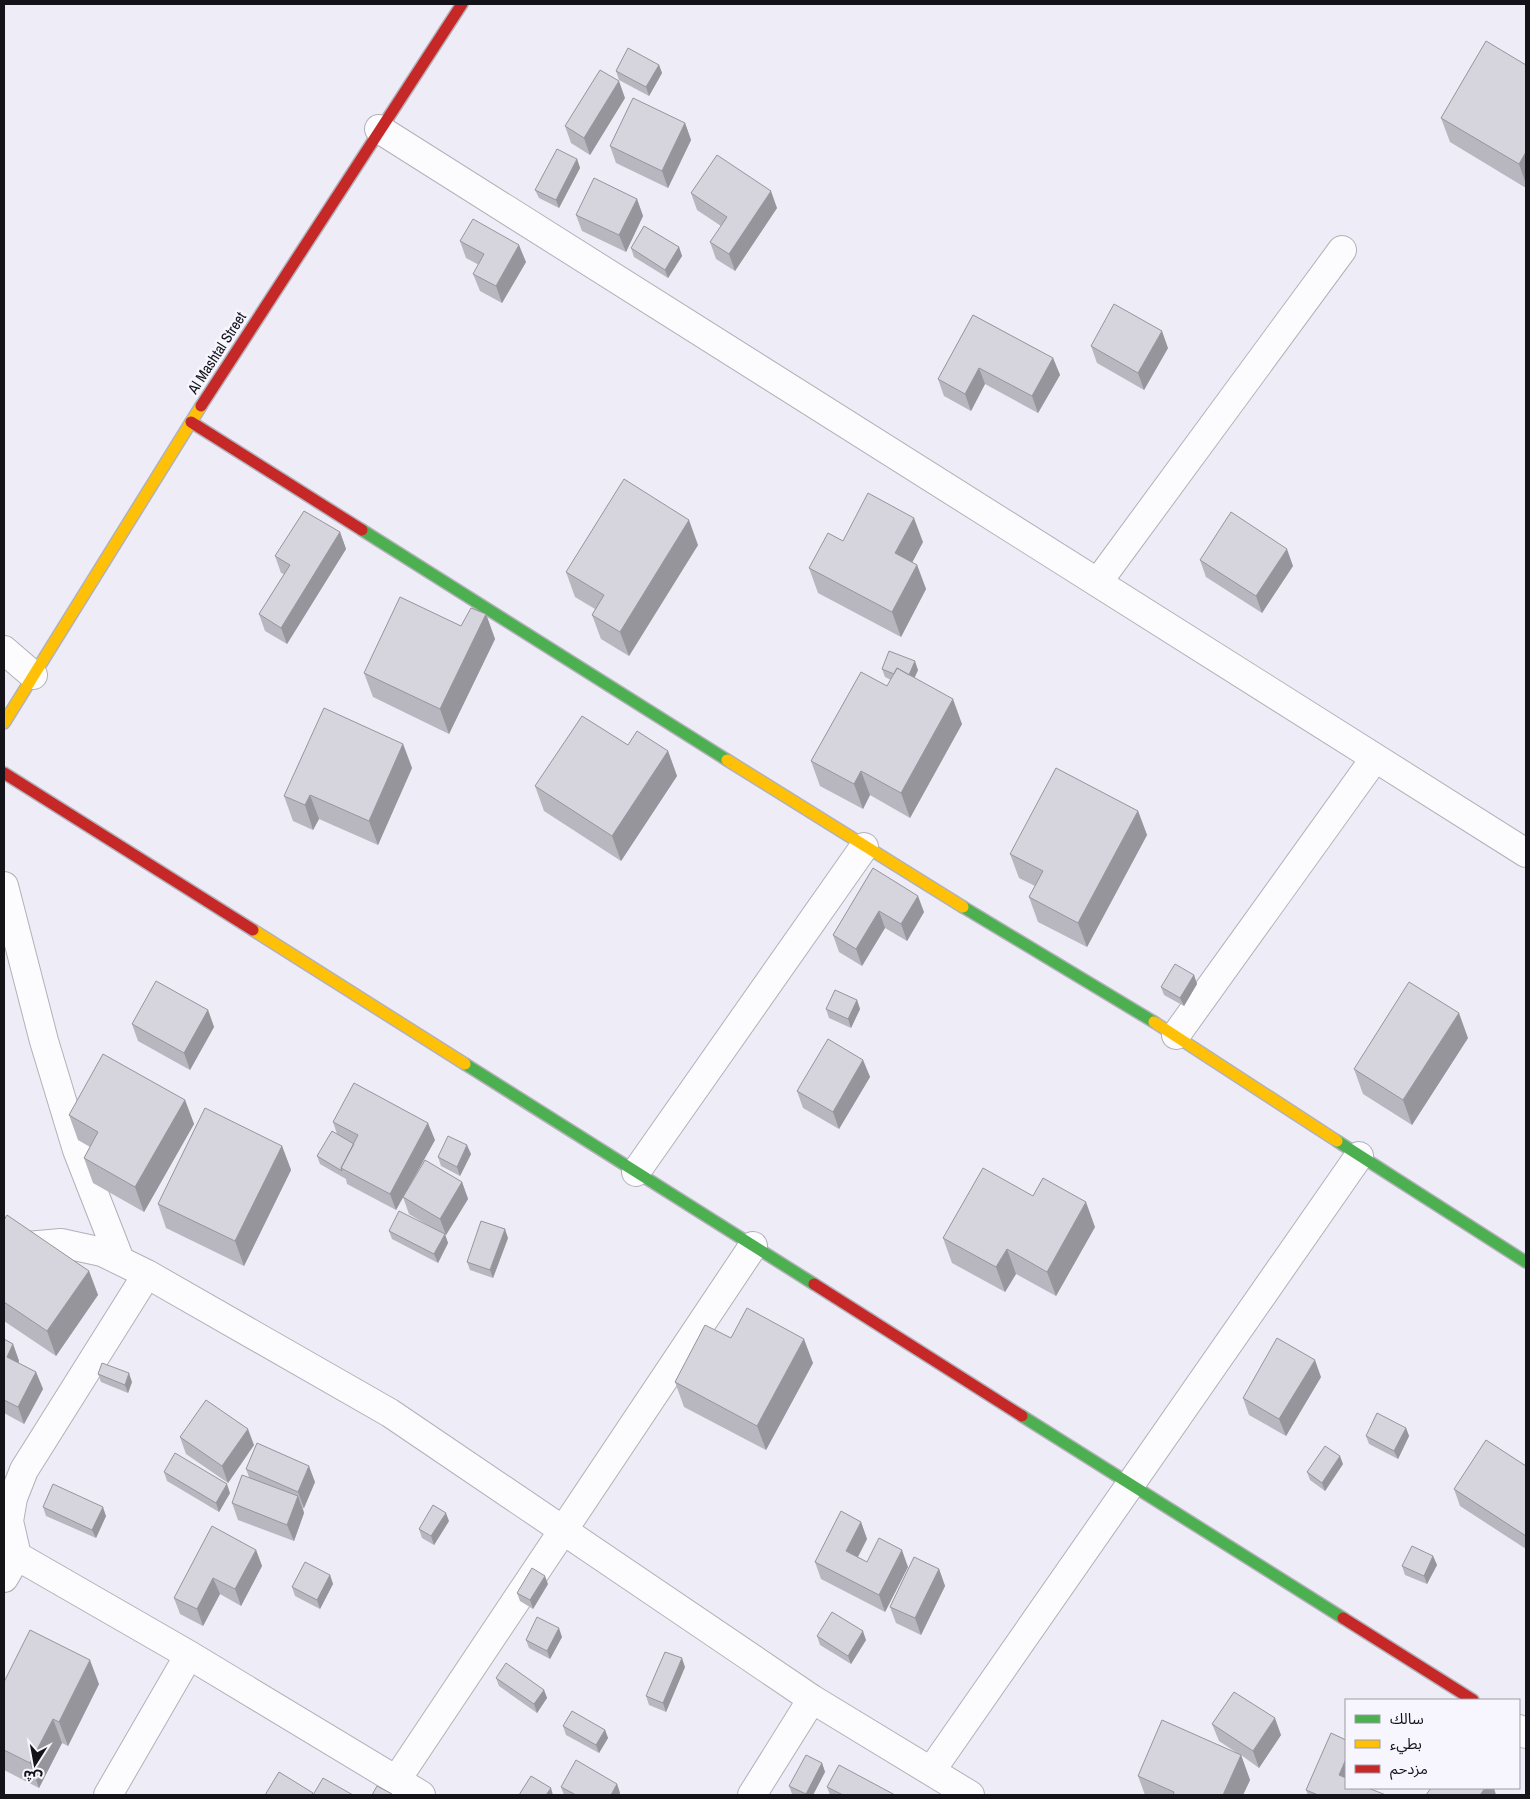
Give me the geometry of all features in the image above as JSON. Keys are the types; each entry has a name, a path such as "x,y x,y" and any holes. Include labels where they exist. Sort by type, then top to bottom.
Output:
{"street":[{"name":"Al Mashtal Street","path":"4,723 191,422 379,129 462,4"},
{"path":"379,129 1526,853"},
{"path":"1098,582 1342,250"},
{"path":"191,422 864,847 1176,1035 1359,1156 1526,1262"},
{"path":"4,650 33,675"},
{"path":"1176,1035 1375,758"},
{"path":"4,773 1471,1699"},
{"path":"636,1172 864,847"},
{"path":"4,886 44,1041 77,1150 120,1260"},
{"path":"931,1771 1359,1156"},
{"path":"4,1248 61,1243 102,1252 147,1274 390,1414 812,1699 970,1795"},
{"path":"147,1274 24,1470 13,1498 9,1521 10,1567 189,1655 408,1789 562,1530 753,1246"},
{"path":"108,1795 189,1655"},
{"path":"752,1795 812,1699"}],"building":[{"path":"1486,41 1526,65 1526,152 1519,164 1441,118"},
{"path":"628,48 659,65 646,87 616,71"},
{"path":"600,70 619,81 584,138 565,126"},
{"path":"633,98 685,123 662,171 610,146"},
{"path":"557,149 577,159 556,200 535,190"},
{"path":"717,155 771,191 729,254 710,242 727,217 691,193"},
{"path":"594,178 637,199 619,235 576,215"},
{"path":"473,219 519,245 496,286 473,274 484,254 460,241"},
{"path":"644,226 679,247 665,270 631,248"},
{"path":"1114,304 1162,331 1138,373 1091,346"},
{"path":"973,315 1053,358 1032,396 979,368 965,394 938,379"},
{"path":"624,479 689,520 620,632 592,615 604,595 566,572"},
{"path":"868,493 914,518 895,553 917,565 892,612 809,568 828,533 843,541"},
{"path":"304,511 340,532 281,628 259,614 290,565 275,556"},
{"path":"1231,512 1287,549 1256,596 1200,560"},
{"path":"400,597 461,626 471,608 486,614 440,709 364,673"},
{"path":"889,651 915,661 909,675 897,668 894,674 882,669"},
{"path":"897,668 953,699 901,793 861,771 854,784 811,761 861,672 887,686"},
{"path":"324,708 403,744 369,821 310,795 305,805 284,796"},
{"path":"582,716 628,745 637,731 668,751 612,836 535,786"},
{"path":"1056,768 1138,811 1078,923 1029,897 1043,871 1010,854"},
{"path":"873,868 918,896 901,924 879,911 856,949 833,935"},
{"path":"1175,964 1194,975 1180,998 1161,987"},
{"path":"156,981 208,1010 184,1053 132,1024"},
{"path":"1409,982 1459,1013 1403,1100 1354,1069"},
{"path":"835,990 857,1000 848,1019 826,1009"},
{"path":"828,1039 863,1060 833,1112 797,1091"},
{"path":"103,1054 185,1100 135,1187 84,1158 98,1132 69,1115"},
{"path":"354,1083 428,1123 390,1194 341,1168 358,1135 333,1122"},
{"path":"205,1108 282,1146 235,1241 158,1204"},
{"path":"332,1131 354,1144 341,1168 342,1171 317,1156"},
{"path":"448,1136 467,1145 457,1167 438,1157"},
{"path":"425,1160 462,1182 440,1219 403,1197"},
{"path":"983,1168 1033,1196 1043,1178 1086,1202 1047,1272 1007,1249 996,1267 943,1238"},
{"path":"399,1211 445,1234 434,1254 389,1231"},
{"path":"7,1215 89,1271 47,1331 4,1302 4,1220"},
{"path":"481,1221 505,1229 490,1270 467,1262"},
{"path":"747,1308 804,1339 757,1426 675,1382 705,1325 731,1338"},
{"path":"1277,1338 1315,1360 1279,1419 1243,1398"},
{"path":"4,1339 13,1344 7,1357 36,1372 18,1407 4,1400"},
{"path":"102,1363 129,1373 125,1385 98,1374"},
{"path":"206,1400 248,1429 222,1466 180,1437"},
{"path":"1377,1413 1406,1428 1394,1451 1366,1436"},
{"path":"1486,1440 1526,1466 1526,1536 1454,1489"},
{"path":"257,1443 309,1466 298,1492 246,1469"},
{"path":"1325,1446 1340,1456 1322,1483 1307,1472"},
{"path":"175,1453 227,1484 216,1503 164,1472"},
{"path":"242,1475 298,1496 287,1525 232,1503"},
{"path":"53,1484 103,1507 92,1530 43,1507"},
{"path":"433,1505 446,1513 431,1536 419,1529"},
{"path":"841,1511 861,1522 846,1551 867,1562 879,1538 902,1550 879,1595 815,1562"},
{"path":"212,1526 256,1550 235,1589 213,1578 197,1609 174,1598"},
{"path":"1412,1546 1433,1556 1424,1576 1402,1566"},
{"path":"914,1557 939,1569 915,1618 890,1607"},
{"path":"305,1562 330,1575 317,1600 292,1587"},
{"path":"532,1568 545,1576 530,1600 517,1593"},
{"path":"832,1612 863,1631 848,1656 817,1636"},
{"path":"537,1617 559,1628 547,1651 526,1640"},
{"path":"30,1630 90,1660 59,1722 53,1719 30,1763 4,1750 4,1682"},
{"path":"665,1652 682,1658 663,1703 646,1696"},
{"path":"506,1663 544,1690 534,1704 496,1678"},
{"path":"1234,1692 1275,1718 1253,1751 1212,1724"},
{"path":"572,1711 605,1730 596,1745 563,1726"},
{"path":"1162,1720 1241,1755 1223,1795 1173,1795 1174,1792 1138,1776"},
{"path":"1331,1733 1345,1740 1345,1761 1339,1775 1345,1778 1345,1789 1371,1789 1386,1795 1318,1795 1306,1790"},
{"path":"806,1755 822,1763 806,1794 789,1786"},
{"path":"576,1760 617,1784 611,1795 576,1795 561,1787"},
{"path":"839,1765 895,1795 843,1795 827,1787"},
{"path":"279,1772 313,1793 312,1795 265,1795"},
{"path":"531,1776 551,1788 546,1795 519,1795"},
{"path":"323,1778 353,1795 313,1795"},
{"path":"377,1786 392,1794 372,1795"},
{"path":"1430,1789 1484,1789 1480,1795 1426,1795"}],"traffic: fast":[{"path":"362,530 727,760"},
{"path":"963,907 1154,1022"},
{"path":"465,1064 814,1284"},
{"path":"1337,1141 1526,1262"},
{"path":"1022,1416 1343,1618"}],"traffic: slow":[{"path":"4,723 201,406"},
{"path":"727,760 963,907"},
{"path":"253,930 465,1064"},
{"path":"1154,1022 1337,1141"}],"traffic: jam":[{"path":"201,406 462,4"},
{"path":"191,422 362,530"},
{"path":"4,773 253,930"},
{"path":"814,1284 1022,1416"},
{"path":"1343,1618 1471,1699"}]}
